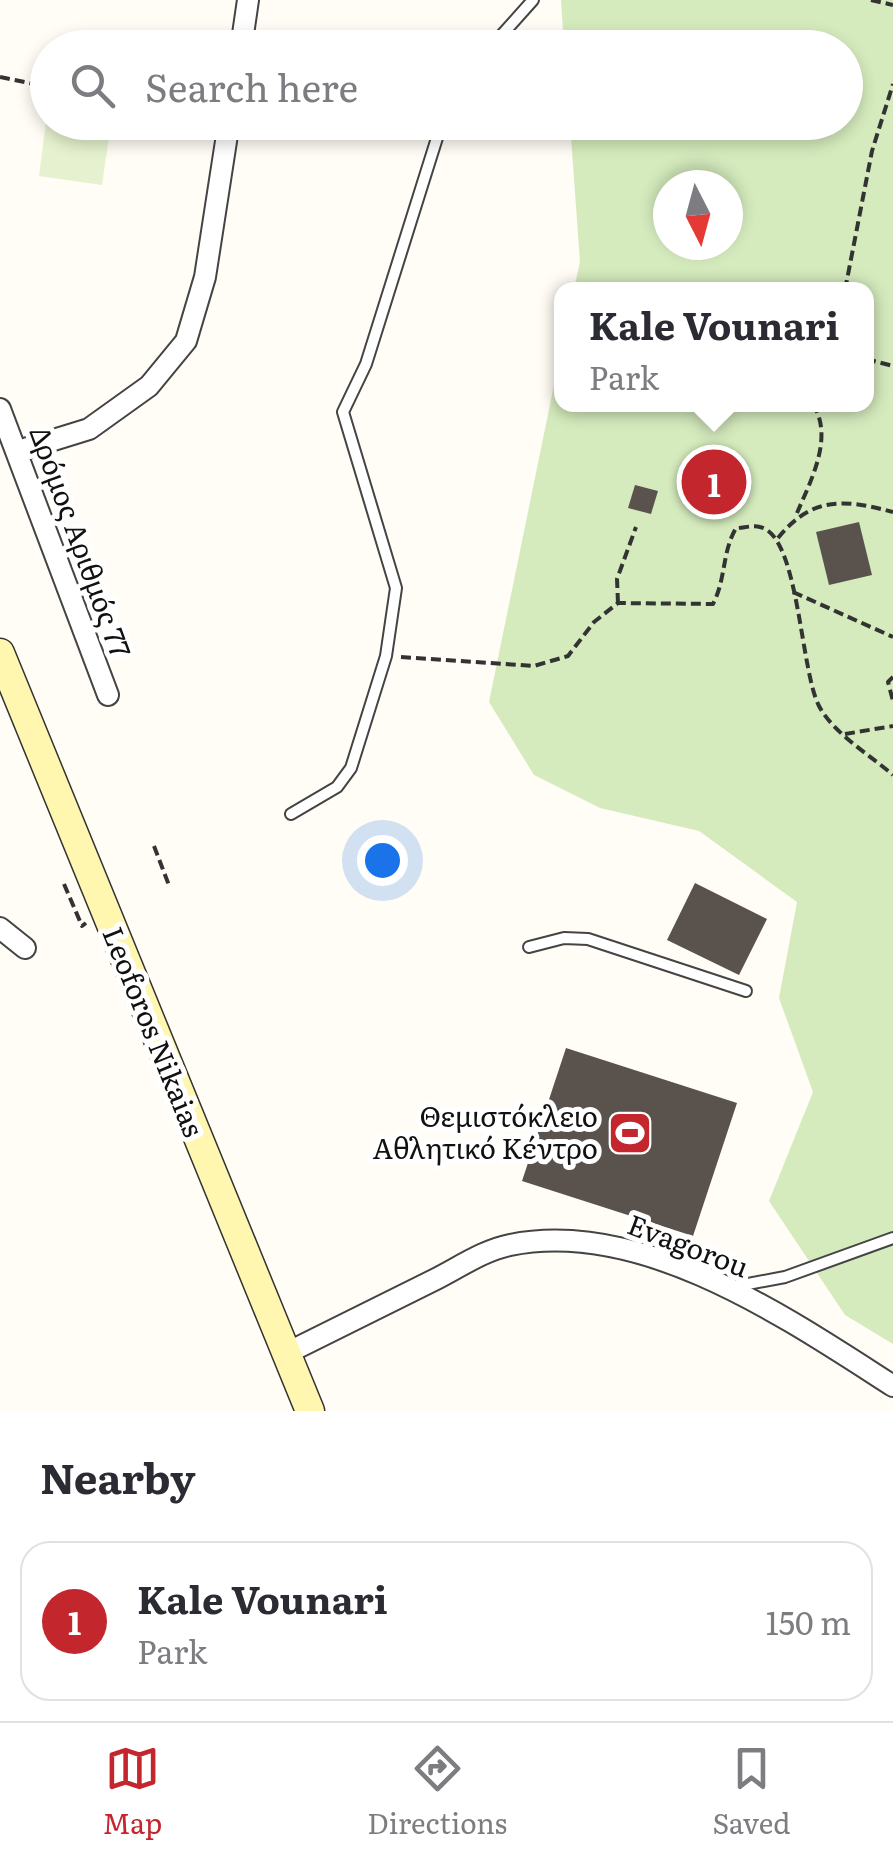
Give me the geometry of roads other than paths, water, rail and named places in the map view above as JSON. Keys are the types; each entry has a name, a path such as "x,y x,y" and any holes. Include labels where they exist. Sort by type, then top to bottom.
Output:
{"main road":[{"name":"Leoforos Nikaias","path":"0,652 310,1411"}],"street":[{"path":"244,30 248,0"},
{"path":"18,452 89,429 150,386 186,341 206,276 226,140"},
{"name":"Δρόμος Αριθμός 77","path":"0,409 108,695"},
{"path":"0,928 26,948"},
{"name":"Evagorou","path":"284,1354 511,1245 560,1239 609,1244 726,1288 774,1312 893,1386"}],"lane":[{"path":"506,30 532,0"},
{"path":"291,814 337,786 351,768 386,656 396,588 343,412 379,327 436,140"},
{"path":"529,947 564,938 588,938 746,991"},
{"path":"726,1288 785,1277 893,1238"}],"place":[{"name":"Kale Vounari","path":"714,482"},
{"name":"Θεμιστόκλειο Αθλητικό Κέντρο","path":"630,1133"}]}
